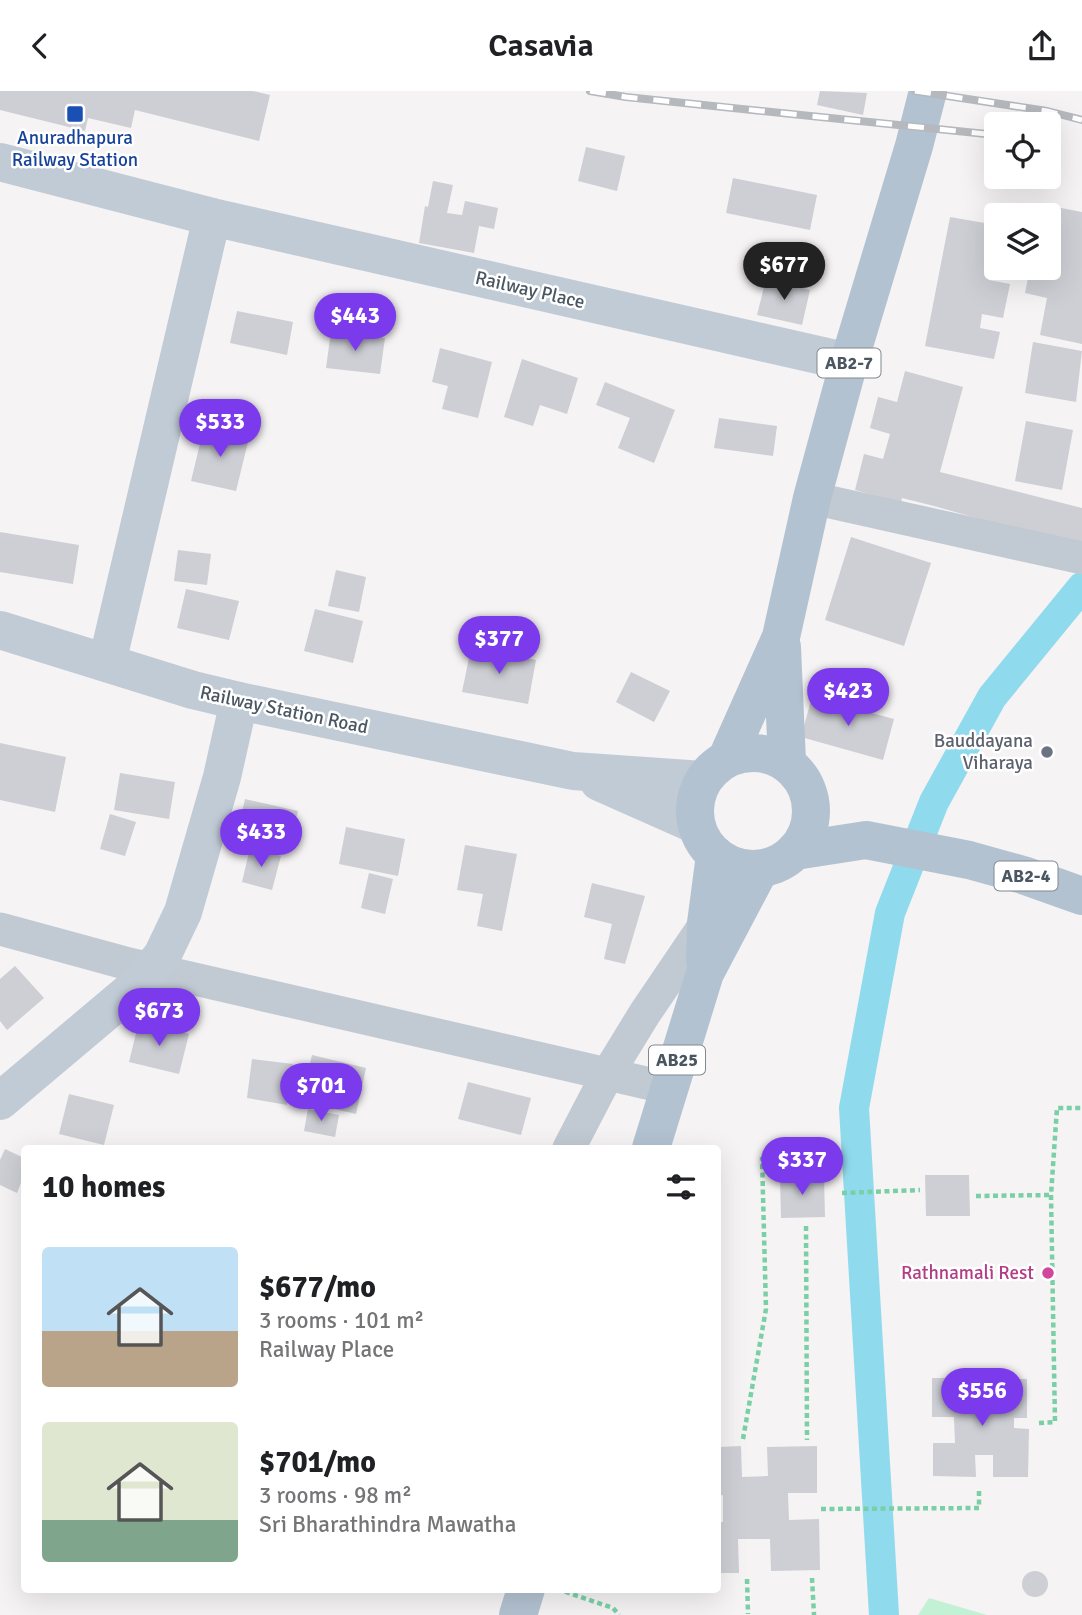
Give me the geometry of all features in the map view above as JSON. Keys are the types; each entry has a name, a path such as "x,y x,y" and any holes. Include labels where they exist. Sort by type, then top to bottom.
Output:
{"main road":[{"name":"AB2-7","path":"715,769 781,638 812,498 928,91"},
{"name":"Railway Place","path":"0,162 212,217 849,362"},
{"path":"107,663 212,217"},
{"name":"Railway Station Road","path":"0,630 193,690 573,771 715,769"},
{"name":"AB2-7","path":"781,638 786,762"},
{"path":"0,1101 133,989 167,947 183,912 222,777 239,701"},
{"path":"757,752 773,755 796,771 808,793 811,809 809,824 795,851 773,865 760,869 736,867 706,840 695,802 715,769 742,753 757,752"},
{"name":"Railway Station Road","path":"573,771 706,840"},
{"name":"AB2-4","path":"808,793 866,840"},
{"name":"AB25","path":"705,973 706,840"},
{"name":"AB2-4","path":"795,851 866,840 969,860 1082,896"},
{"name":"AB25","path":"652,1145 705,973 760,869"},
{"path":"518,1615 525,1593"}],"street":[{"path":"812,498 1082,558"},
{"path":"571,1145 607,1075 706,923"},
{"path":"0,929 151,969 668,1088"}],"path":[{"path":"1039,1423 1055,1422 1051,1195 1057,1108 1082,1108"},
{"path":"743,1439 766,1309 762,1157"},
{"path":"842,1193 920,1190"},
{"path":"976,1196 1051,1195"},
{"path":"806,1226 807,1440"},
{"path":"821,1509 979,1508 979,1490"},
{"path":"812,1578 814,1615"},
{"path":"747,1579 748,1614"},
{"path":"569,1593 613,1608 619,1615"}],"green space":[{"path":"929,1598 987,1615 918,1615"}],"building":[{"name":"Anuradhapura Railway Station","path":"0,91 253,91 270,95 259,141 135,110 131,128 88,118 85,131 0,110"},
{"path":"820,91 867,93 863,115 817,105"},
{"path":"586,147 625,156 617,191 578,181"},
{"path":"733,178 817,195 810,230 726,213"},
{"path":"433,181 453,185 447,213 462,215 465,201 498,208 494,229 479,226 474,253 419,243 425,206 428,207"},
{"path":"1061,208 1082,212 1082,344 1040,335 1047,298 1025,293 1028,280 1061,280"},
{"path":"950,217 984,223 984,280 1010,284 1003,318 982,314 980,328 1000,332 994,359 925,346"},
{"path":"766,279 810,290 802,325 757,315"},
{"path":"237,311 293,322 287,355 230,343"},
{"path":"331,331 385,338 380,374 326,368"},
{"path":"1033,342 1082,351 1076,402 1025,393"},
{"path":"440,348 492,362 478,418 442,409 448,386 432,382"},
{"path":"522,359 578,378 567,414 540,405 533,426 504,417"},
{"path":"905,371 963,387 940,472 1082,508 1082,548 934,506 902,498 901,503 855,490 864,454 883,459 890,434 870,428 878,397 897,402"},
{"path":"605,382 675,410 654,463 618,448 630,418 596,405"},
{"path":"719,418 777,426 773,456 714,448"},
{"path":"1026,421 1073,430 1062,490 1015,481"},
{"path":"204,427 249,438 236,491 191,481"},
{"path":"0,532 79,545 73,584 0,572"},
{"path":"851,537 931,563 904,646 825,620"},
{"path":"178,550 211,554 207,585 174,581"},
{"path":"336,570 366,577 359,612 328,606"},
{"path":"186,589 239,601 229,640 177,628"},
{"path":"315,609 363,621 353,663 304,651"},
{"path":"472,620 498,623 495,646 469,643"},
{"path":"471,648 536,660 528,704 462,692"},
{"path":"631,672 670,691 654,722 616,702"},
{"path":"812,697 894,719 883,760 801,737"},
{"path":"0,743 66,757 55,812 0,800"},
{"path":"120,773 175,782 169,819 114,810"},
{"path":"245,799 298,811 289,850 236,838"},
{"path":"110,814 136,822 125,856 100,849"},
{"path":"346,827 405,839 398,876 339,864"},
{"path":"465,845 517,854 502,931 477,926 483,894 457,890"},
{"path":"250,848 281,856 272,890 242,882"},
{"path":"369,873 393,879 385,914 361,908"},
{"path":"592,883 645,896 625,964 604,959 612,924 584,917"},
{"path":"15,966 44,998 7,1030 0,1021 0,979"},
{"path":"139,1021 189,1034 179,1074 129,1062"},
{"path":"312,1055 366,1068 356,1114 301,1101"},
{"path":"252,1059 293,1064 287,1105 247,1098"},
{"path":"468,1082 531,1098 521,1135 458,1119"},
{"path":"69,1094 114,1105 104,1145 59,1134"},
{"path":"308,1109 339,1115 335,1137 304,1131"},
{"path":"5,1149 21,1157 21,1183 17,1193 0,1185 0,1160"},
{"path":"925,1175 969,1175 970,1216 926,1216"},
{"path":"824,1176 825,1217 781,1218 780,1177"},
{"path":"932,1378 971,1378 971,1400 995,1401 995,1379 1027,1379 1027,1418 1014,1418 1014,1428 1029,1429 1028,1477 993,1477 993,1455 975,1455 976,1477 933,1476 933,1443 955,1443 954,1417 932,1417"},
{"path":"741,1446 742,1477 768,1476 767,1447 817,1446 817,1493 788,1493 789,1520 819,1519 820,1570 771,1571 770,1539 738,1539 739,1573 721,1573 721,1447"},
{"path":"1035,1571 1044,1575 1048,1584 1044,1593 1035,1597 1026,1593 1022,1584 1026,1575"}],"waterway":[{"path":"884,1615 854,1108 890,913 934,802 992,697 1082,587"}],"railway":[{"path":"590,91 984,134"},
{"path":"915,91 1047,111 1082,120"}],"place":[{"name":"Anuradhapura Railway Station","path":"75,114"},
{"name":"Bauddayana Viharaya","path":"1047,752"},
{"name":"Rathnamali Rest","path":"1048,1273"}]}
